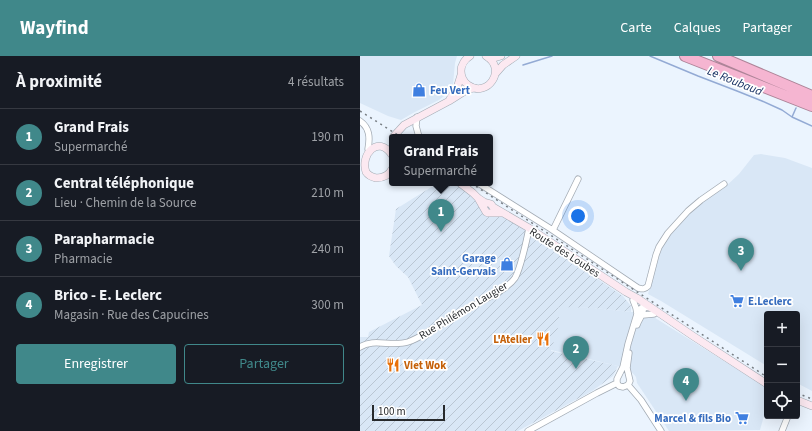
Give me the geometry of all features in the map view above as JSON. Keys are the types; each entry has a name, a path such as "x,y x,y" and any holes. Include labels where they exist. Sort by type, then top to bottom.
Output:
{"highway":[{"path":"686,56 810,102"},
{"path":"695,56 810,102"},
{"path":"718,56 771,79"},
{"path":"725,56 771,79 810,102"}],"main road":[{"path":"449,101 458,88 462,66 470,56"},
{"path":"488,57 494,58 501,56"},
{"path":"396,134 404,125 468,89 484,88 489,85 503,65 516,56"},
{"path":"488,57 494,64 496,73"},
{"path":"461,76 466,84 475,88"},
{"path":"389,140 379,146 371,147 364,153 361,166 367,174 374,178 383,177 389,173"},
{"path":"379,146 389,152"},
{"name":"Route des Loubes","path":"464,186 489,208 504,213 529,228 626,292 645,310"},
{"name":"Route des Loubes","path":"626,292 645,310 693,336 765,383"},
{"path":"800,401 812,406"}],"street":[{"path":"418,117 416,126 418,134"},
{"path":"360,121 365,125 370,140 379,146"},
{"path":"364,153 370,140"},
{"path":"553,230 578,179"},
{"path":"483,186 553,230 638,288 645,289 648,286 659,247 668,233 692,207 724,184"},
{"name":"Rue Philémon Laugier","path":"360,347 364,344 372,343 394,345 407,342 507,286 515,278 529,228"},
{"path":"628,385 623,387 619,386 616,379 623,367 628,344 645,310"},
{"path":"628,385 630,382 627,368 628,355 639,320 645,310"},
{"path":"618,375 624,373 629,377"},
{"path":"528,431 617,383"},
{"path":"628,385 641,400 661,431"},
{"path":"782,431 787,419"}],"shaded area":[{"path":"360,56 457,56 453,84 449,92 439,100 401,120 388,116 360,103"},
{"path":"761,154 785,158 812,168 812,391 800,385 800,311 764,311 764,364 648,294 665,241 694,208 724,188 739,174 754,155"},
{"path":"433,186 459,186 623,296 631,306 631,312 594,308 559,307 557,311 560,321 551,351 618,366 613,376 592,391 518,431 360,431 360,337 368,337 369,332 422,305 408,277 396,266 389,256 396,209"},
{"path":"559,306 631,312 644,311 764,386 764,416 760,430 669,431 637,383 636,377 630,370 551,350"}],"waterway":[{"path":"523,65 552,56"},
{"name":"Le Roubaud","path":"650,56 762,101 812,126"},
{"path":"792,117 796,108"}],"railway":[{"path":"360,111 396,134"},
{"path":"476,186 764,375"},
{"path":"800,394 812,399"}],"place":[{"name":"Feu Vert","path":"419,90"},
{"name":"Grand Frais","path":"441,232"},
{"name":"Garage Saint-Gervais","path":"507,264"},
{"name":"Parapharmacie","path":"741,271"},
{"name":"E.Leclerc","path":"737,301"},
{"name":"L'Atelier","path":"543,339"},
{"name":"Viet Wok","path":"393,365"},
{"name":"Central téléphonique","path":"576,369"},
{"name":"Brico - E. Leclerc","path":"686,401"},
{"name":"Marcel & fils Bio","path":"742,418"}]}
